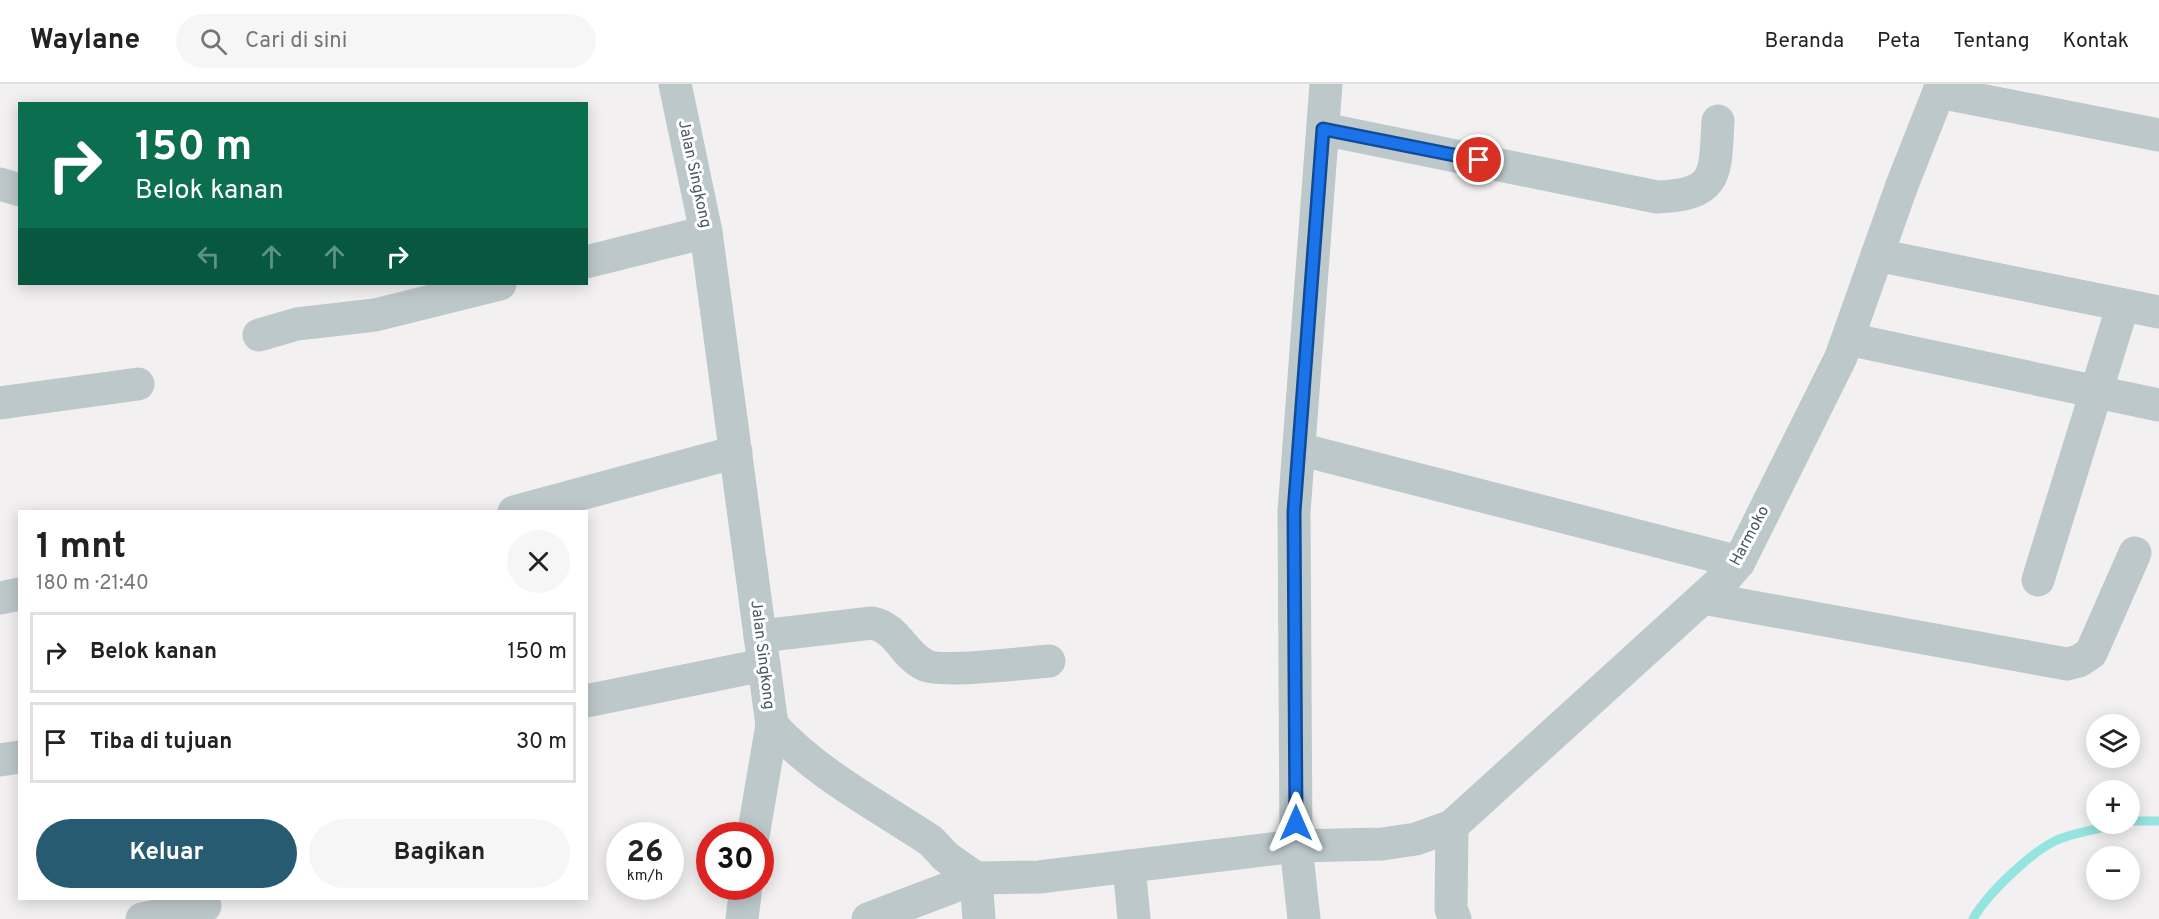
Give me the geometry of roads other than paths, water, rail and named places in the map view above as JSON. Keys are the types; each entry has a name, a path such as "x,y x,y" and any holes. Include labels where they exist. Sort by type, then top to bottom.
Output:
{"street":[{"name":"Jalan Singkong","path":"675,84 706,232 772,725 792,747 806,758 931,841 946,857 976,878"},
{"path":"1304,919 1296,846 1294,512 1326,84"},
{"path":"1940,88 2159,135"},
{"name":"Harmoko","path":"1296,846 1382,844 1416,839 1452,826 1703,598 1739,562 1848,339 1940,88"},
{"path":"1323,129 1645,194 1681,196 1701,189 1716,168 1718,121"},
{"path":"0,184 18,189"},
{"path":"588,262 706,232"},
{"path":"1877,255 2159,312"},
{"path":"259,335 297,324 375,315 496,285"},
{"path":"2038,580 2123,305"},
{"path":"1848,339 2097,390 2159,405"},
{"path":"0,402 138,384"},
{"path":"1299,449 1739,562"},
{"path":"521,510 736,452"},
{"path":"1703,598 2067,664 2079,662 2091,653 2135,553"},
{"path":"0,598 18,594"},
{"path":"588,700 762,651 872,623 882,625 892,631 917,660 935,668 1049,661"},
{"path":"755,822 772,725"},
{"path":"0,760 18,757"},
{"path":"1452,826 1451,909 1455,919"},
{"path":"868,919 976,878 1039,877 1296,846"},
{"path":"1129,866 1134,919"},
{"path":"976,878 979,919"},
{"path":"742,919 744,900"},
{"path":"142,919 205,906"}],"waterway":[{"path":"2140,821 2159,821"},
{"path":"1973,919 1999,886 2035,854 2057,840 2086,832"}]}
